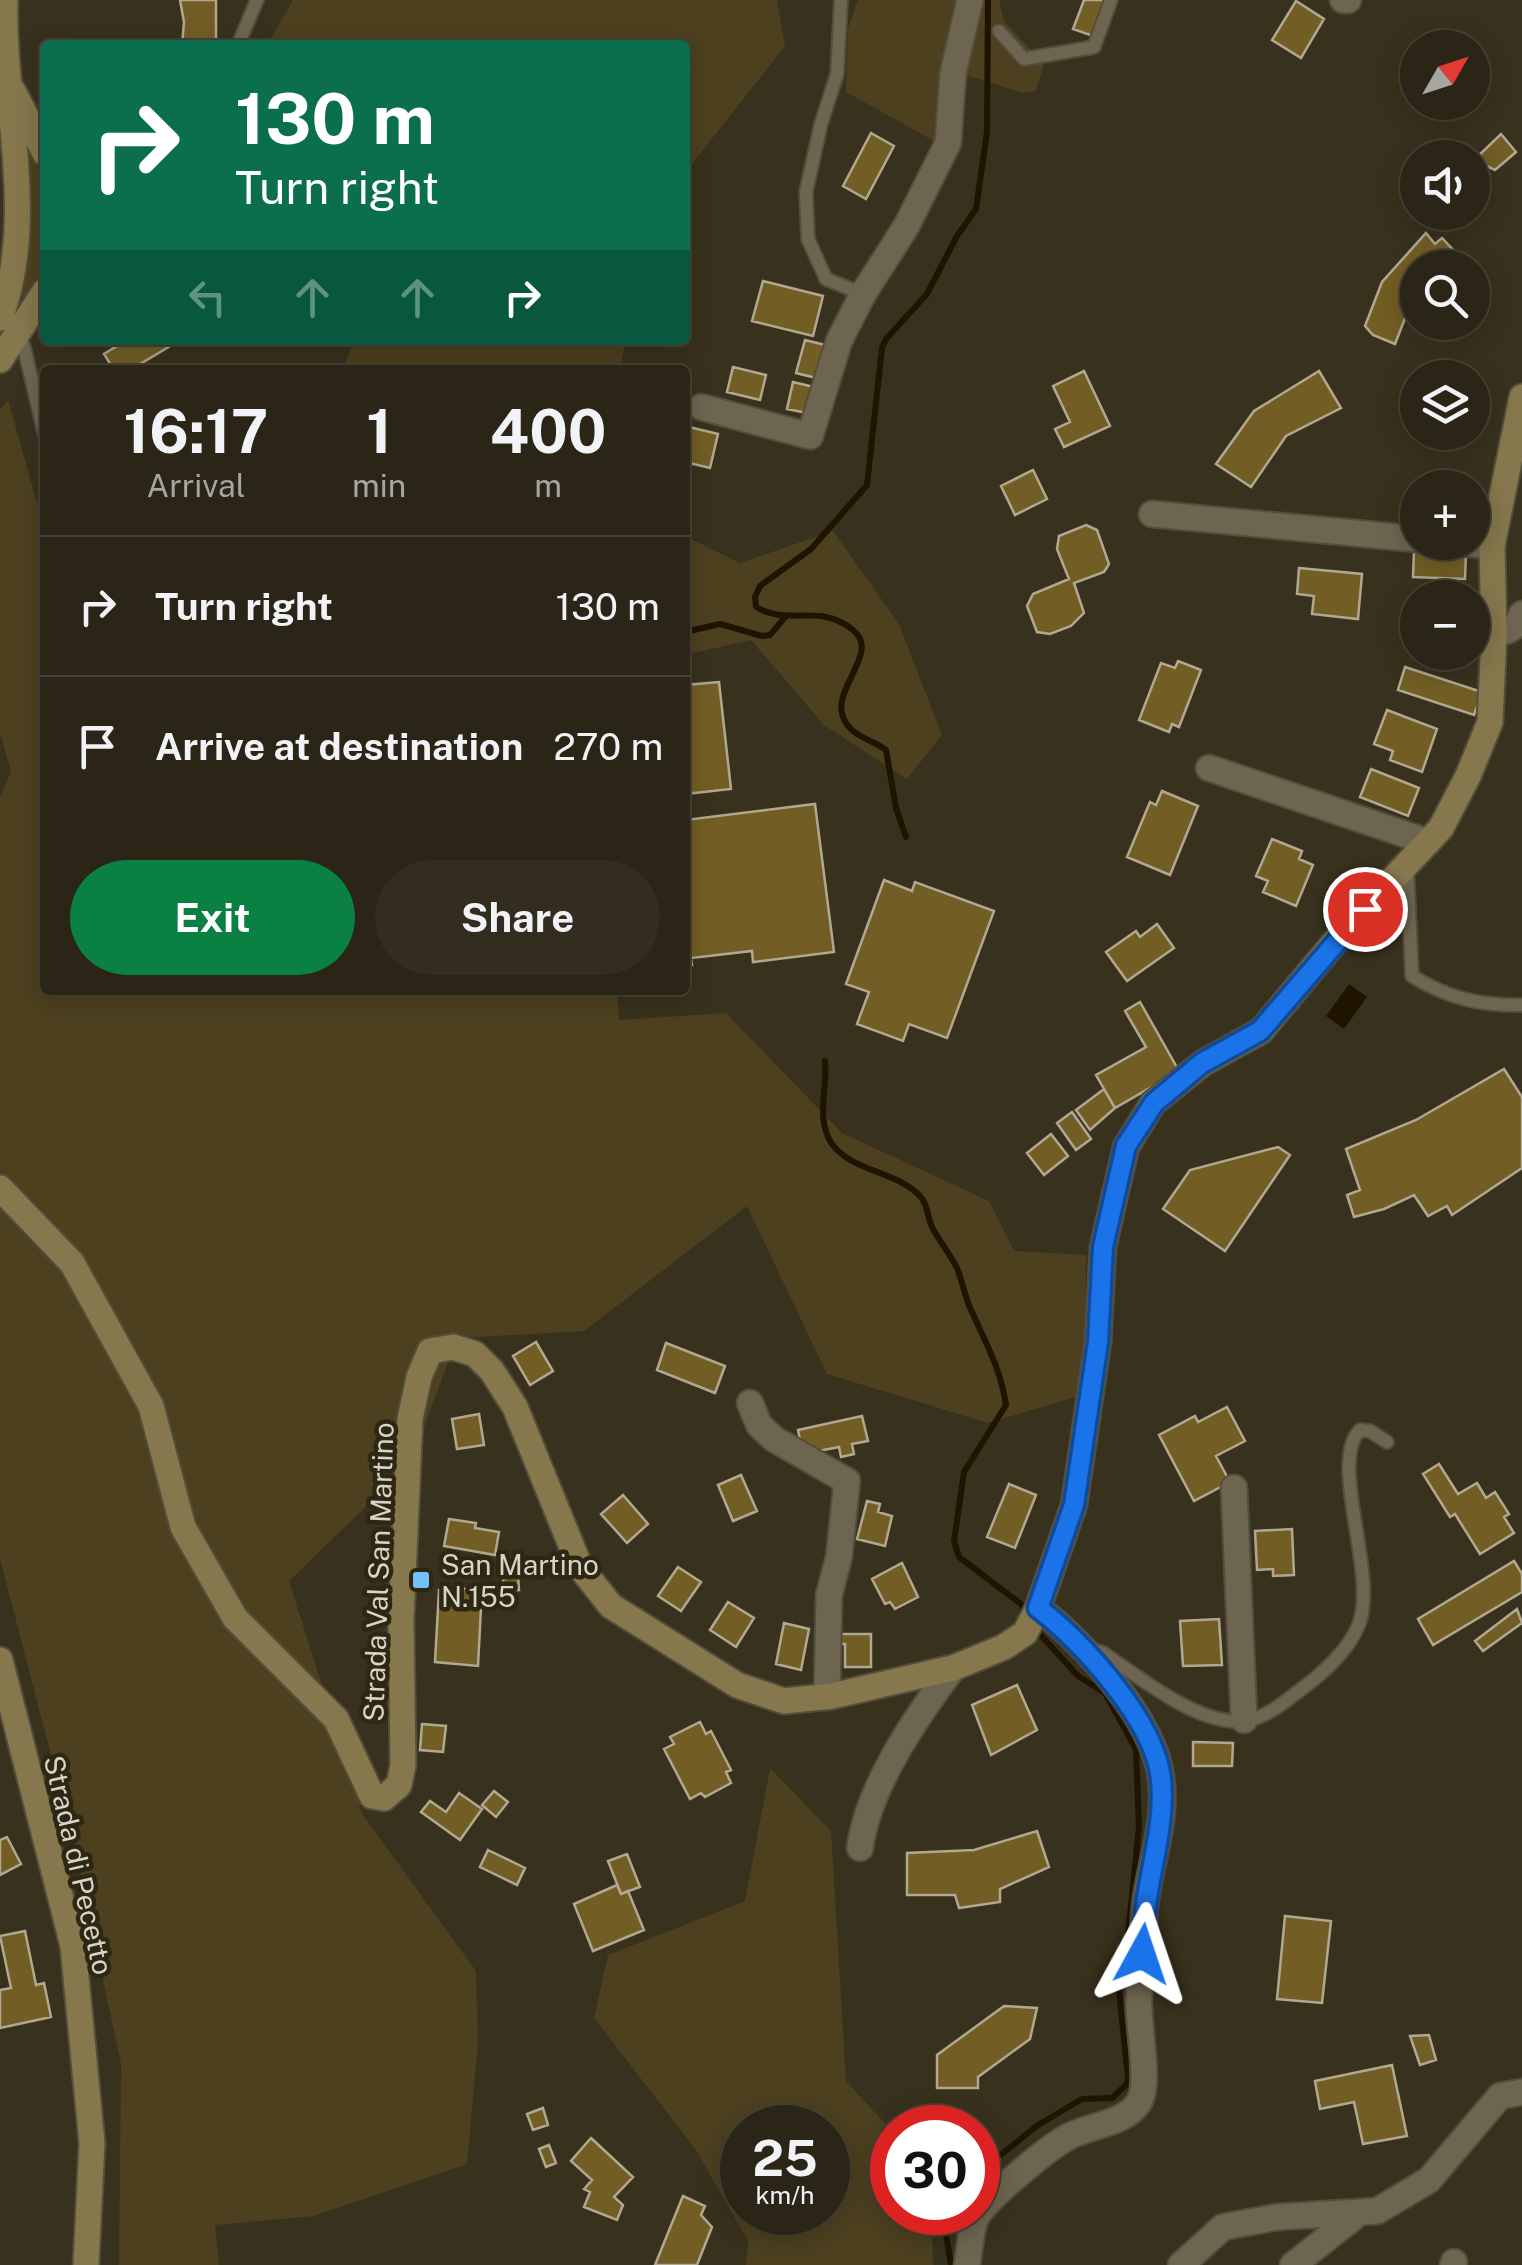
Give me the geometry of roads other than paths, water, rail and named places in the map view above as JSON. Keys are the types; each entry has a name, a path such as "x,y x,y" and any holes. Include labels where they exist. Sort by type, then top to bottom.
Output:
{"street":[{"path":"0,360 9,326 16,223 4,30 6,0"},
{"path":"701,407 810,436 839,341 908,225 948,143 953,74 970,0"},
{"path":"10,85 40,144"},
{"path":"9,326 40,296"},
{"name":"Strada Val San Martino","path":"0,1188 72,1263 152,1406 183,1528 234,1618 336,1719 372,1796 384,1798 399,1785 403,1765 401,1620 410,1419 419,1377 430,1350 453,1347 474,1354 492,1371 515,1407 580,1567 611,1606 737,1684 784,1701 826,1697 953,1668 1004,1647 1025,1633 1038,1608 1074,1505 1098,1342 1103,1247 1126,1146 1154,1103 1202,1063 1260,1031 1344,931 1441,828 1468,776 1490,722 1494,635 1492,546 1522,397"},
{"path":"1152,514 1400,537"},
{"path":"1494,635 1509,631 1522,614"},
{"path":"1209,768 1428,842"},
{"path":"750,1403 759,1425 774,1439 846,1481 839,1556 829,1594 826,1697"},
{"path":"1234,1488 1244,1720"},
{"path":"968,2265 977,2216 1069,2136 1126,2115 1143,2093 1137,2022 1146,1898 1161,1823 1161,1775 1140,1722 1108,1677 1067,1630 1038,1608"},
{"name":"Strada di Pecetto","path":"0,1660 73,1946 92,2143 86,2265"},
{"path":"860,1848 862,1832 884,1780 912,1727 953,1668"},
{"path":"1181,2265 1223,2227 1277,2217 1377,2212 1429,2180 1500,2096 1522,2092"},
{"path":"1293,2265 1360,2212"}],"lane":[{"path":"240,40 257,0"},
{"path":"841,0 837,74 806,192 808,238 826,279 864,294"},
{"path":"999,31 1024,59 1094,47 1110,0"},
{"path":"9,326 24,347 40,415"},
{"path":"1407,864 1412,976 1440,993 1496,1006 1522,1005"},
{"path":"1080,1646 1103,1653 1160,1693 1222,1719 1244,1720 1276,1709 1317,1678 1358,1628 1365,1602 1350,1446 1360,1430 1370,1431 1387,1442"}],"waterway":[{"path":"906,837 896,808 886,750 852,730 843,717 841,704 861,652 861,640 853,630 828,617 768,613 756,607 755,597 760,586 811,549 867,485 882,348 927,294 976,209 987,132 988,0"},
{"path":"690,631 720,624 770,635 786,616"},
{"path":"825,1061 823,1114 832,1144 851,1160 897,1180 922,1198 933,1229 957,1268 997,1368 1006,1405 964,1472 954,1541 959,1557 1021,1604 1027,1615"},
{"path":"1000,2155 1038,2125 1082,2099 1112,2098 1128,2078 1118,1980 1127,1945 1139,1827 1136,1749 1105,1693 1078,1676 1036,1630"},
{"path":"946,2235 951,2265"}],"place":[{"name":"San Martino N.155","path":"421,1580"}]}
